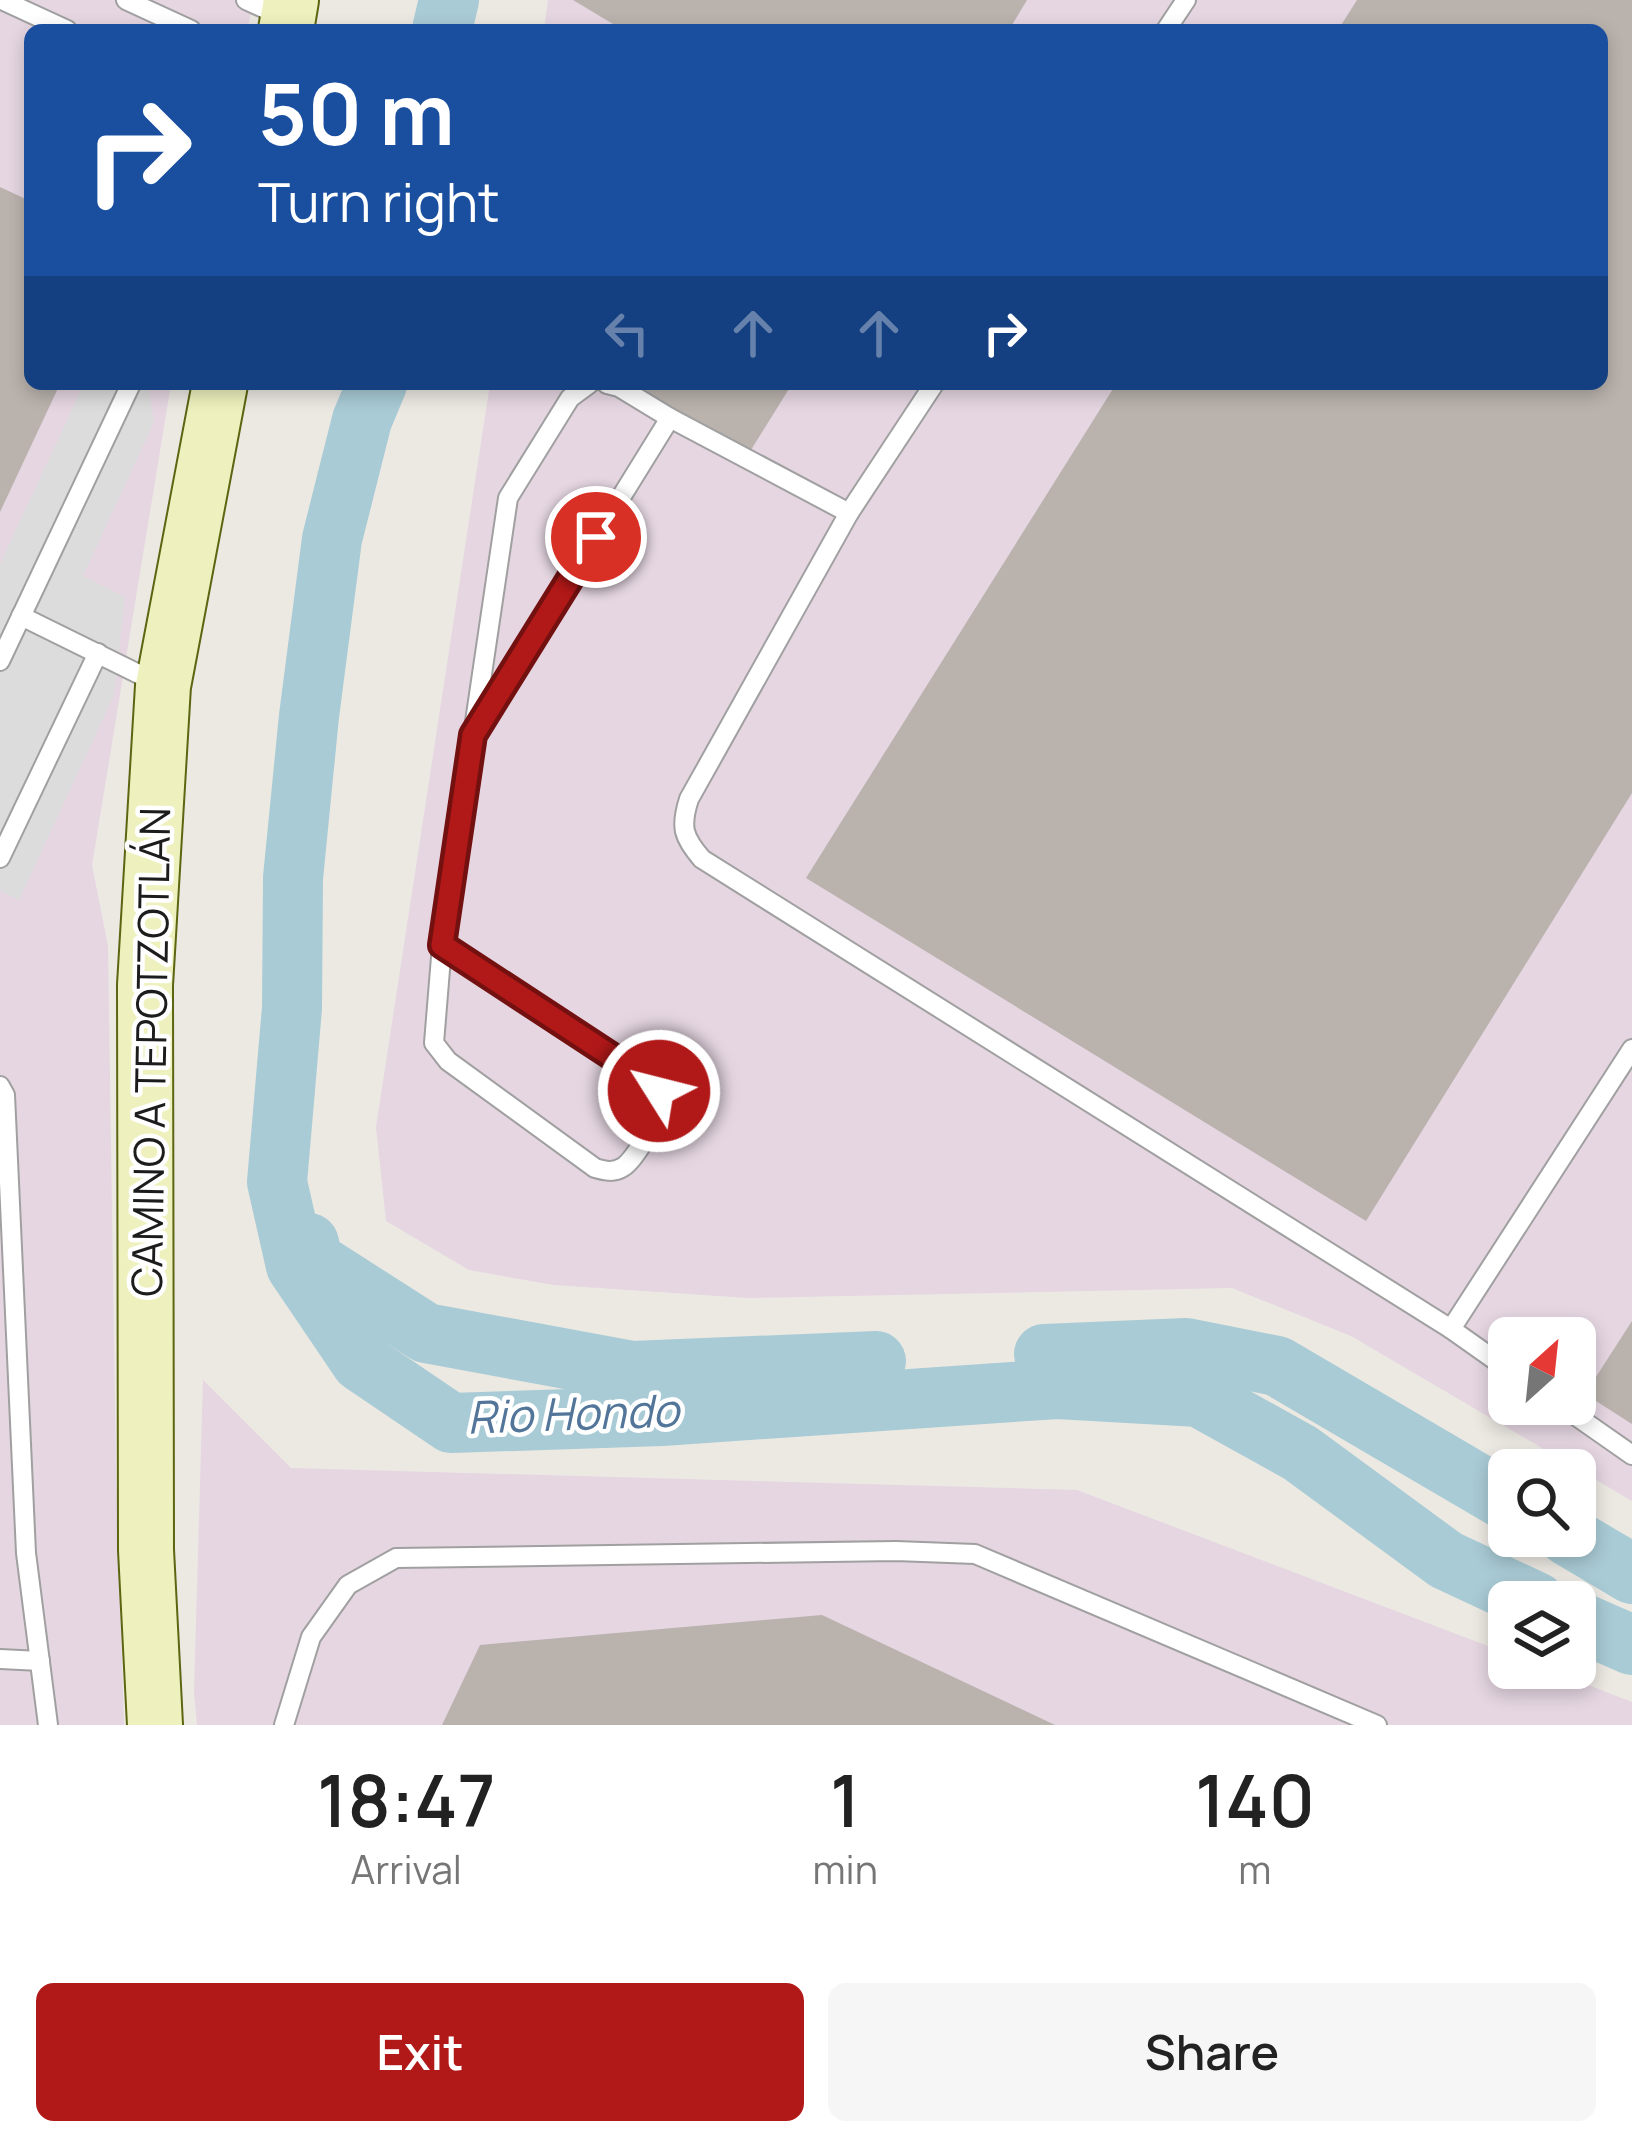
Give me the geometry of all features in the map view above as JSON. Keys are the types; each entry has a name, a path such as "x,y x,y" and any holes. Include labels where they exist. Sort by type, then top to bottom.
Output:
{"main road":[{"name":"CAMINO A TEPOTZOTLÁN","path":"155,1725 146,1550 145,985 163,686 219,390"}],"lane":[{"path":"2,0 54,24"},
{"path":"126,0 178,24"},
{"path":"0,661 127,390"},
{"path":"442,945 659,1091 658,1115 620,1170 595,1168 448,1061 434,1042 442,945 508,498 570,398 581,390"},
{"path":"624,390 849,513"},
{"path":"930,390 849,513 689,800 682,820 687,842 702,859 1488,1355"},
{"path":"473,735 670,418"},
{"path":"21,616 163,686"},
{"path":"0,858 98,652"},
{"path":"1450,1329 1632,1048"},
{"path":"0,1086 5,1095 26,1553 48,1725"},
{"path":"1588,1425 1632,1455"},
{"path":"284,1725 311,1637 348,1585 396,1558 896,1551 975,1554 1377,1725"},
{"path":"0,1659 40,1661"}],"shaded area":[{"path":"0,0 254,0 248,24 24,24 24,390 170,390 92,865 108,946 124,1725 0,1725"},
{"path":"548,0 1632,0 1632,1501 1596,1480 1596,1449 1543,1449 1503,1425 1596,1425 1596,1317 1488,1317 1488,1416 1351,1336 1232,1288 748,1298 554,1285 469,1270 386,1221 376,1127 489,390 1608,390 1608,24 545,24"},
{"path":"81,390 149,390 154,422 83,576 125,597 114,695 19,900 0,891 0,564"},
{"path":"203,1380 291,1468 1077,1490 1488,1646 1488,1689 1596,1688 1632,1702 1632,1725 197,1725"}],"building":[{"path":"573,0 1027,0 1013,24 613,24"},
{"path":"1357,0 1632,0 1632,793 1366,1221 806,878 1112,390 1608,390 1608,24 1342,24"},
{"path":"0,187 24,198 24,390 57,390 0,512"},
{"path":"628,390 788,390 744,461"},
{"path":"1632,1321 1632,1424 1596,1401 1596,1377"},
{"path":"822,1615 1055,1725 442,1725 480,1645"}],"waterway":[{"path":"443,24 449,0"},
{"name":"Rio Hondo","path":"374,390 362,420 332,539 309,716 293,878 292,1008 277,1182 296,1266 361,1362 451,1423 662,1416 1057,1389 1199,1397 1300,1453 1446,1560 1491,1581"},
{"path":"309,1243 312,1260 426,1333 632,1371 876,1361"},
{"path":"1044,1354 1186,1348 1277,1366 1488,1490"},
{"path":"1596,1553 1632,1574"},
{"name":"Rio Hondo","path":"1596,1629 1632,1645"}],"route":[{"path":"596,537 473,735 442,945 659,1091"}]}
